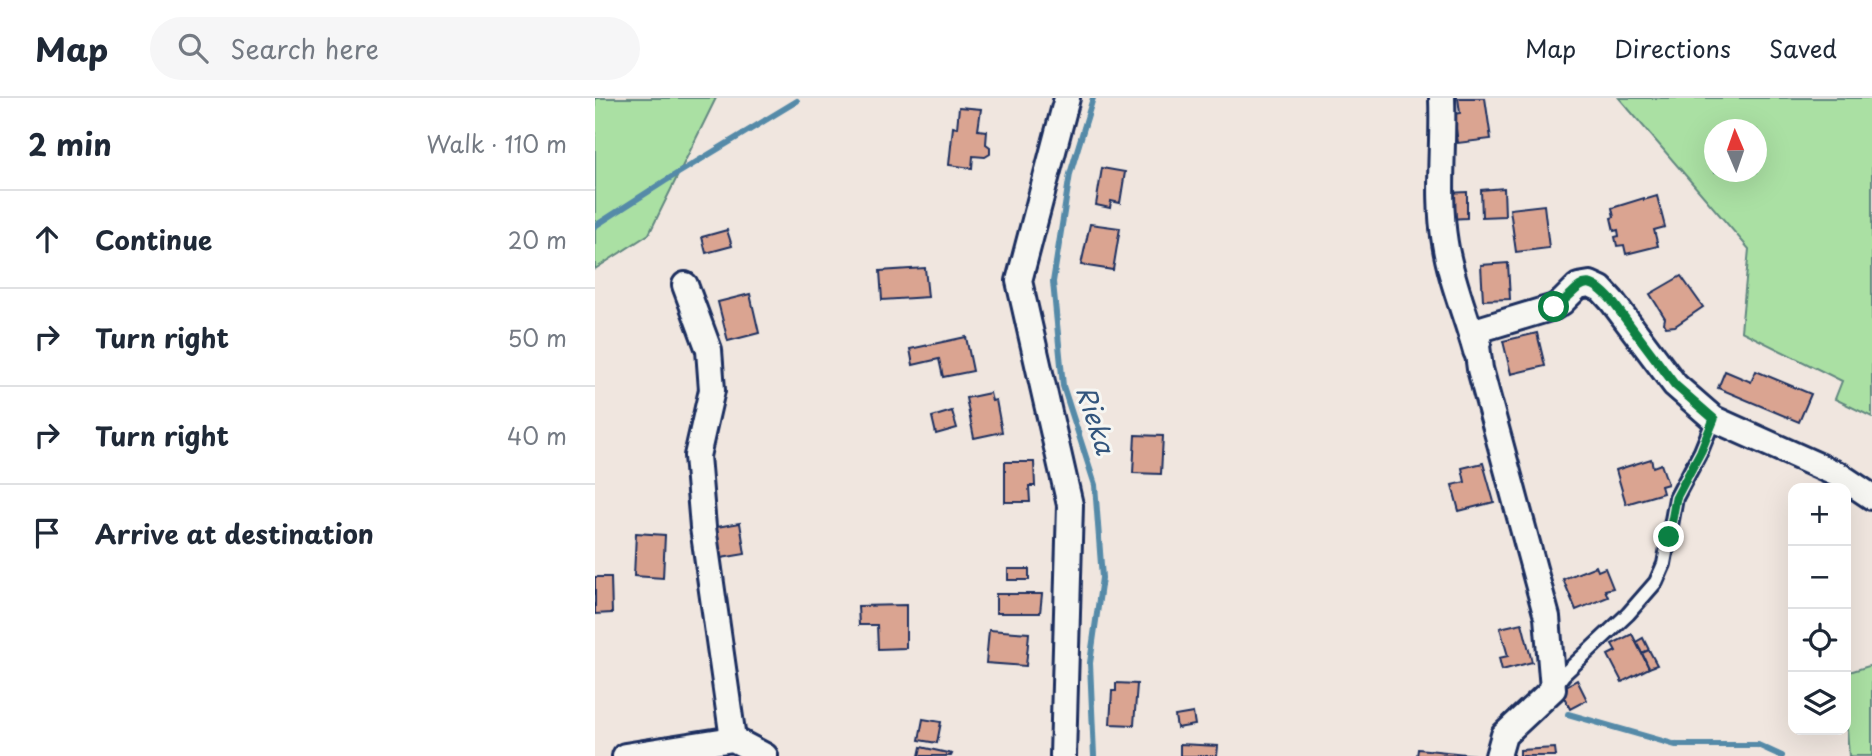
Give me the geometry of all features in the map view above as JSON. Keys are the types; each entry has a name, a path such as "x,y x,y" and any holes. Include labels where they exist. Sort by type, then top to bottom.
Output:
{"street":[{"path":"1063,756 1070,505 1019,281 1067,98"},
{"path":"1442,98 1442,220 1445,242 1453,281 1478,359 1547,617 1553,689 1504,735 1498,756"},
{"path":"1478,359 1477,346 1481,329 1504,320 1541,312 1562,302 1578,286 1590,284 1601,289 1612,301 1675,385 1714,419 1839,475 1872,497"},
{"path":"685,285 709,350 712,390 698,456 703,527 733,739"},
{"path":"625,756 733,739 765,756"}],"lane":[{"path":"1553,689 1564,674 1628,614 1656,582 1664,565 1676,498 1714,419"}],"green space":[{"path":"595,98 716,98 649,234 595,269"},
{"path":"1619,98 1872,98 1872,417 1835,399 1842,381 1741,331 1749,249"},
{"path":"1872,665 1872,756 1849,756 1851,671"}],"building":[{"path":"1458,98 1485,98 1491,139 1458,143 1454,114 1460,113"},
{"path":"959,107 981,109 978,130 987,131 986,144 990,147 990,154 985,157 973,156 972,168 949,165 953,127 957,128"},
{"path":"1102,168 1125,172 1120,203 1111,201 1110,208 1096,205"},
{"path":"1504,188 1505,216 1482,217 1481,190"},
{"path":"1467,192 1467,218 1448,219 1448,193"},
{"path":"1657,196 1665,227 1654,230 1658,246 1626,254 1624,245 1617,246 1615,237 1619,236 1618,230 1614,231 1612,208"},
{"path":"1544,205 1549,248 1516,252 1510,209"},
{"path":"1090,224 1120,228 1113,270 1081,265"},
{"path":"727,230 732,246 706,253 702,237"},
{"path":"1508,263 1510,299 1483,300 1481,265"},
{"path":"925,268 928,297 882,300 880,271"},
{"path":"1681,276 1703,307 1675,326 1666,327 1665,318 1650,294"},
{"path":"750,294 759,333 728,341 718,302"},
{"path":"1537,333 1545,366 1511,374 1503,341"},
{"path":"966,337 973,371 943,377 939,359 913,365 910,349"},
{"path":"1725,371 1751,382 1756,371 1811,394 1799,422 1718,388"},
{"path":"990,393 992,401 996,400 1002,432 974,438 966,398"},
{"path":"952,411 957,428 936,434 932,417"},
{"path":"1135,435 1163,436 1161,474 1133,473"},
{"path":"1651,459 1653,467 1661,464 1668,484 1661,486 1663,493 1626,504 1616,470"},
{"path":"1005,462 1034,462 1035,486 1029,486 1030,502 1005,502"},
{"path":"1483,463 1494,502 1459,511 1452,485 1465,482 1462,468"},
{"path":"740,523 745,554 715,559 711,528"},
{"path":"636,533 665,535 663,578 634,576"},
{"path":"1596,566 1598,571 1605,568 1613,588 1605,590 1608,597 1576,610 1563,579"},
{"path":"1008,569 1029,569 1029,580 1008,580"},
{"path":"595,577 611,577 612,613 595,614"},
{"path":"996,594 1042,594 1040,613 996,613"},
{"path":"906,605 906,648 878,649 877,625 859,625 858,606"},
{"path":"1522,623 1532,662 1502,670 1499,658 1508,656 1500,628"},
{"path":"989,630 1029,633 1026,666 986,663"},
{"path":"1632,634 1649,668 1622,682 1608,655 1616,651 1612,644"},
{"path":"1643,638 1649,650 1642,653 1636,642"},
{"path":"1649,650 1657,665 1649,668 1642,653"},
{"path":"1577,680 1587,700 1570,709 1560,689"},
{"path":"1116,683 1137,684 1134,725 1110,724 1112,691 1116,691"},
{"path":"1193,713 1195,725 1177,728 1175,716"},
{"path":"923,719 941,722 937,743 919,740"},
{"path":"1180,744 1218,746 1217,756 1180,756"},
{"path":"921,747 952,754 919,756"},
{"path":"1555,748 1556,756 1520,756 1520,750"},
{"path":"1418,749 1475,755 1417,756"}],"waterway":[{"name":"Rieka","path":"1093,98 1070,174 1053,282 1063,386 1095,485 1102,578 1090,663 1094,756"},
{"path":"595,226 797,101"},
{"path":"1568,714 1676,745 1758,745 1782,756"}],"route":[{"path":"1554,307 1578,286 1590,284 1601,289 1675,385 1714,419 1701,451 1676,498 1669,537"}]}
